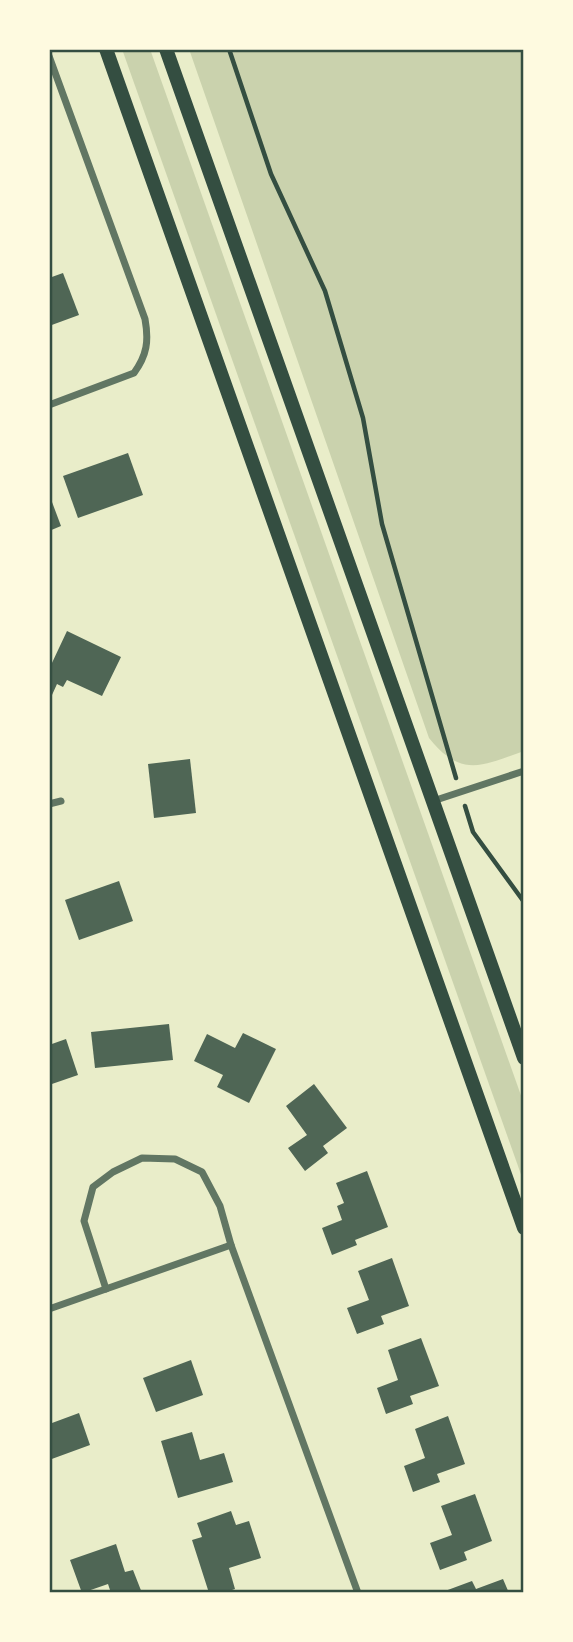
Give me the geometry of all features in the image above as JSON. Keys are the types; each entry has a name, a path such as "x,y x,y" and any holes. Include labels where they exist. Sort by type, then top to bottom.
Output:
{"main road":[{"path":"106,49 524,1228"},
{"path":"166,49 524,1058"}],"street":[{"path":"49,56 145,320 147,335 147,349 134,373 49,405"},
{"path":"433,801 524,771"},
{"path":"49,804 61,801"},
{"path":"106,1289 84,1221 93,1187 113,1172 142,1158 175,1159 202,1172 220,1206 231,1245 358,1593"},
{"path":"49,1309 231,1245"}],"path":[{"path":"229,49 271,174 325,291 363,418 382,524 449,757"},
{"path":"473,832 524,902"}],"green space":[{"path":"122,49 150,49 524,1104 524,1183"},
{"path":"189,49 524,49 524,751 484,764 462,764 451,759 429,738"}],"building":[{"path":"63,273 79,315 49,326 49,278"},
{"path":"128,453 143,495 78,518 63,476"},
{"path":"49,494 61,526 49,531"},
{"path":"67,631 121,657 102,696 67,680 63,687 57,684 52,695 49,693 49,664 51,665"},
{"path":"190,759 196,813 154,818 148,764"},
{"path":"119,881 133,921 79,940 65,900"},
{"path":"169,1024 173,1060 95,1068 91,1032"},
{"path":"243,1033 276,1049 249,1103 217,1087 223,1075 194,1061 207,1034 235,1048"},
{"path":"66,1039 78,1075 49,1085 49,1045"},
{"path":"314,1084 347,1128 323,1146 328,1153 305,1171 288,1148 307,1135 286,1106"},
{"path":"367,1171 388,1227 355,1240 357,1245 332,1255 322,1228 342,1220 337,1206 344,1203 336,1183"},
{"path":"392,1258 409,1306 381,1316 384,1324 357,1334 347,1308 369,1300 358,1271"},
{"path":"421,1338 439,1386 410,1396 413,1404 386,1414 377,1388 398,1380 388,1350"},
{"path":"191,1360 203,1395 156,1412 143,1378"},
{"path":"79,1413 90,1445 49,1460 49,1415 52,1423"},
{"path":"448,1416 465,1464 437,1474 440,1482 413,1492 404,1466 425,1458 415,1429"},
{"path":"192,1432 200,1460 224,1453 233,1482 178,1498 161,1441"},
{"path":"475,1494 492,1541 464,1552 467,1560 440,1570 430,1543 452,1535 441,1506"},
{"path":"231,1511 236,1525 249,1521 261,1558 229,1568 235,1589 223,1593 209,1593 192,1540 202,1537 197,1523"},
{"path":"116,1544 125,1572 133,1570 142,1593 111,1593 108,1584 82,1593 70,1560"},
{"path":"503,1579 509,1593 445,1591 472,1581 476,1589"}]}
